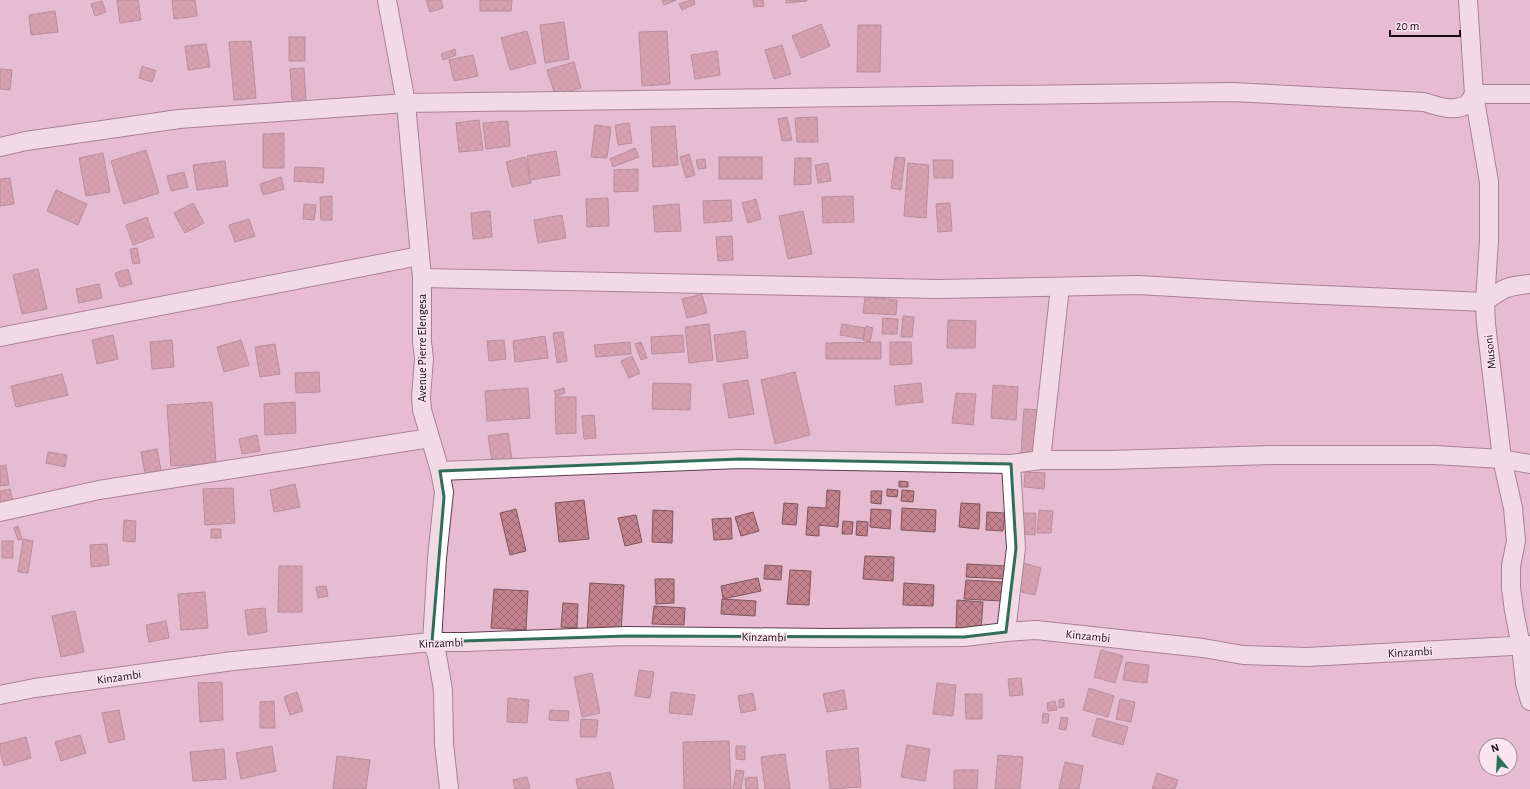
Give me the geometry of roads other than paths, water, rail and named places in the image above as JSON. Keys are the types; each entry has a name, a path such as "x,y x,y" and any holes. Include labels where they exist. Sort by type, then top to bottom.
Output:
{"street":[{"name":"Avenue Pierre Elengesa","path":"387,0 406,103 422,278 422,342 424,358 421,398 422,410 440,471 444,497 437,558 432,642 438,661 442,690 444,743 449,789"},
{"name":"Musoni","path":"1468,0 1474,94 1489,182 1489,240 1485,302 1502,459 1513,508 1516,541 1511,566 1511,588 1514,611 1525,646 1523,672 1530,701"},
{"path":"0,147 26,141 179,119 406,103 1232,92 1424,102 1442,108 1454,108 1467,104 1474,94 1530,94"},
{"path":"0,337 420,256"},
{"path":"422,278 930,289 1138,285 1485,302 1500,290 1515,285 1530,284"},
{"path":"1041,460 1060,287"},
{"path":"0,512 98,490 430,438"},
{"path":"440,471 740,459 1011,464 1041,460 1109,460 1276,455 1434,455 1502,459 1530,464"},
{"path":"1006,632 1016,548 1011,464"},
{"name":"Kinzambi","path":"0,695 35,688 233,662 432,642 627,636 817,638 964,637 1036,630 1203,648 1243,655 1307,657 1525,646"}]}
